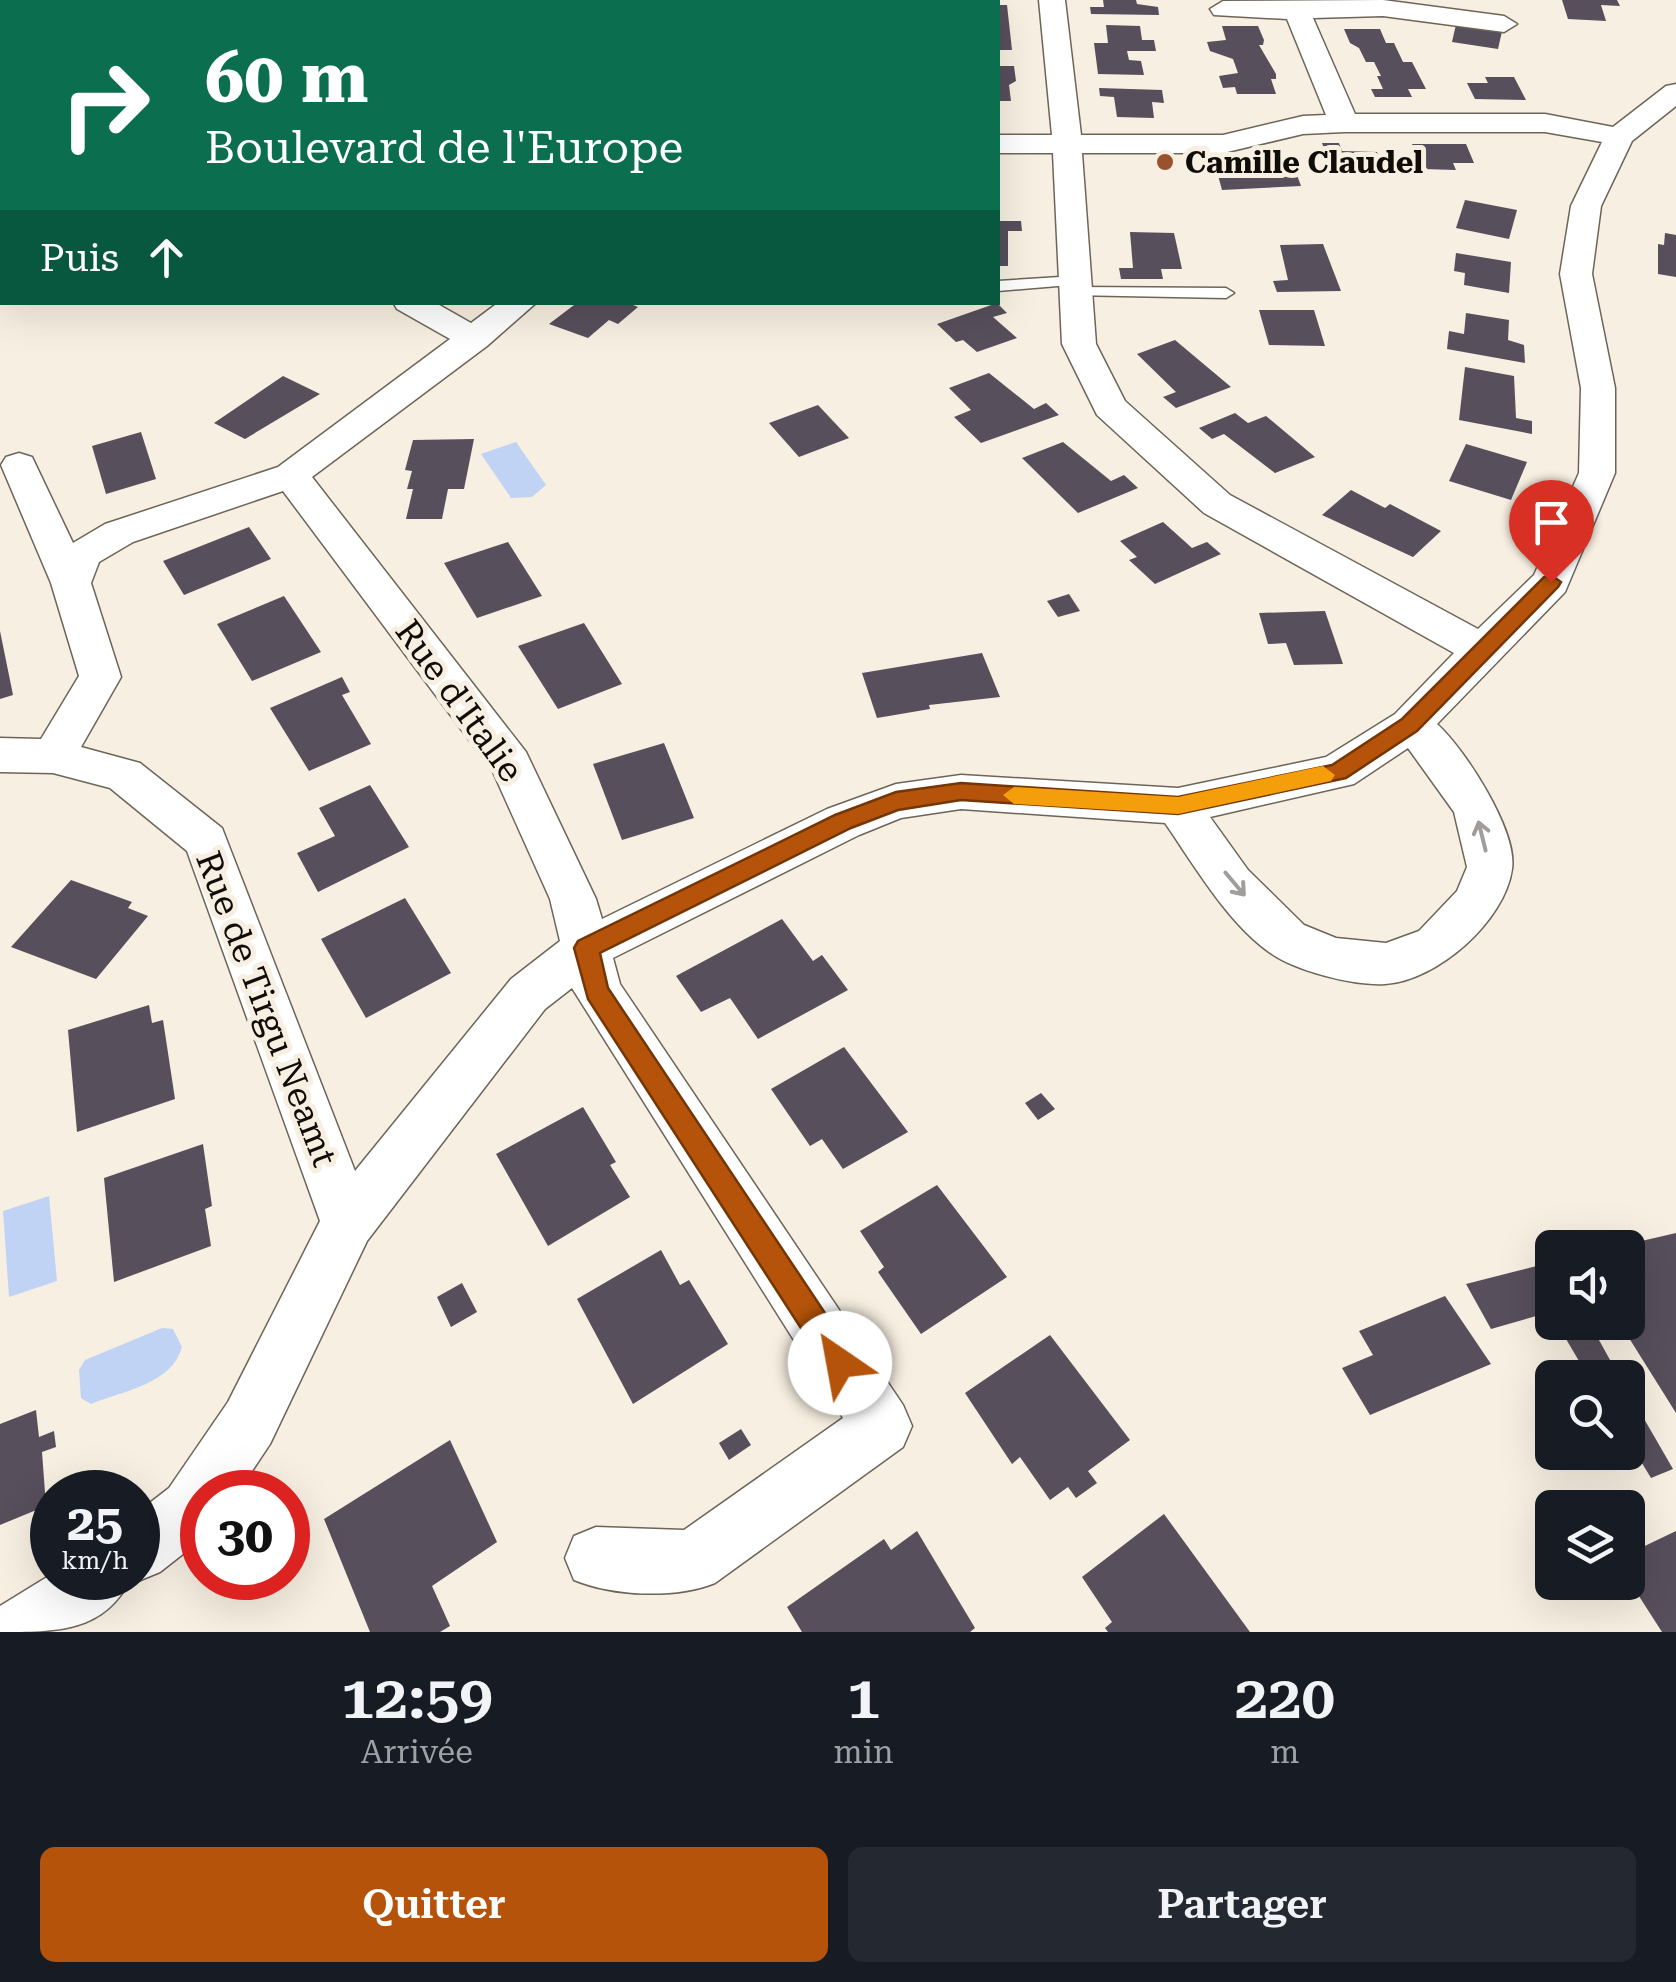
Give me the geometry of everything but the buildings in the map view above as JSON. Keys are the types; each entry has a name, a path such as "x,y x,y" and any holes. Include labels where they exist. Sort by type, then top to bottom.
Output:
{"street":[{"path":"1052,0 1067,144 1079,344 1110,407 1217,504 1482,650"},
{"path":"1223,9 1383,8 1504,24"},
{"path":"1297,11 1344,123"},
{"path":"160,1533 191,1510 249,1423 348,1222 528,994 586,948 843,822 896,801 961,792 1178,806 1338,772 1410,725 1551,582 1598,473 1598,388 1576,274 1586,206 1619,138 1676,92"},
{"path":"1000,144 1223,144 1303,125 1344,123 1546,122 1619,138"},
{"path":"414,305 475,339"},
{"path":"71,583 83,554 118,533 291,475 516,305"},
{"path":"19,465 71,583 100,676 53,756"},
{"name":"Rue d'Italie","path":"291,475 511,764 573,899 596,991 882,1426 693,1562 596,1558"},
{"path":"1178,806 1232,883 1288,940 1333,958 1387,964 1436,945 1475,903 1490,868 1475,808 1431,744 1410,725"},
{"name":"Rue de Tirgu Neamt","path":"0,755 53,756 124,775 206,841 348,1222"},
{"path":"16,1632 70,1600"}],"lane":[{"path":"1000,286 1226,292"}],"water":[{"path":"516,442 546,485 532,497 511,498 481,454"},
{"path":"49,1196 57,1281 9,1297 3,1211"},
{"path":"162,1328 173,1329 182,1347 168,1370 145,1385 91,1404 81,1398 79,1370 85,1360"}],"slow traffic":[{"path":"1014,795 1178,806 1323,775"}],"place":[{"name":"Camille Claudel","path":"1165,162"}],"route":[{"path":"840,1363 596,991 586,948 843,822 896,801 961,792 1178,806 1338,772 1410,725 1551,582"}]}
